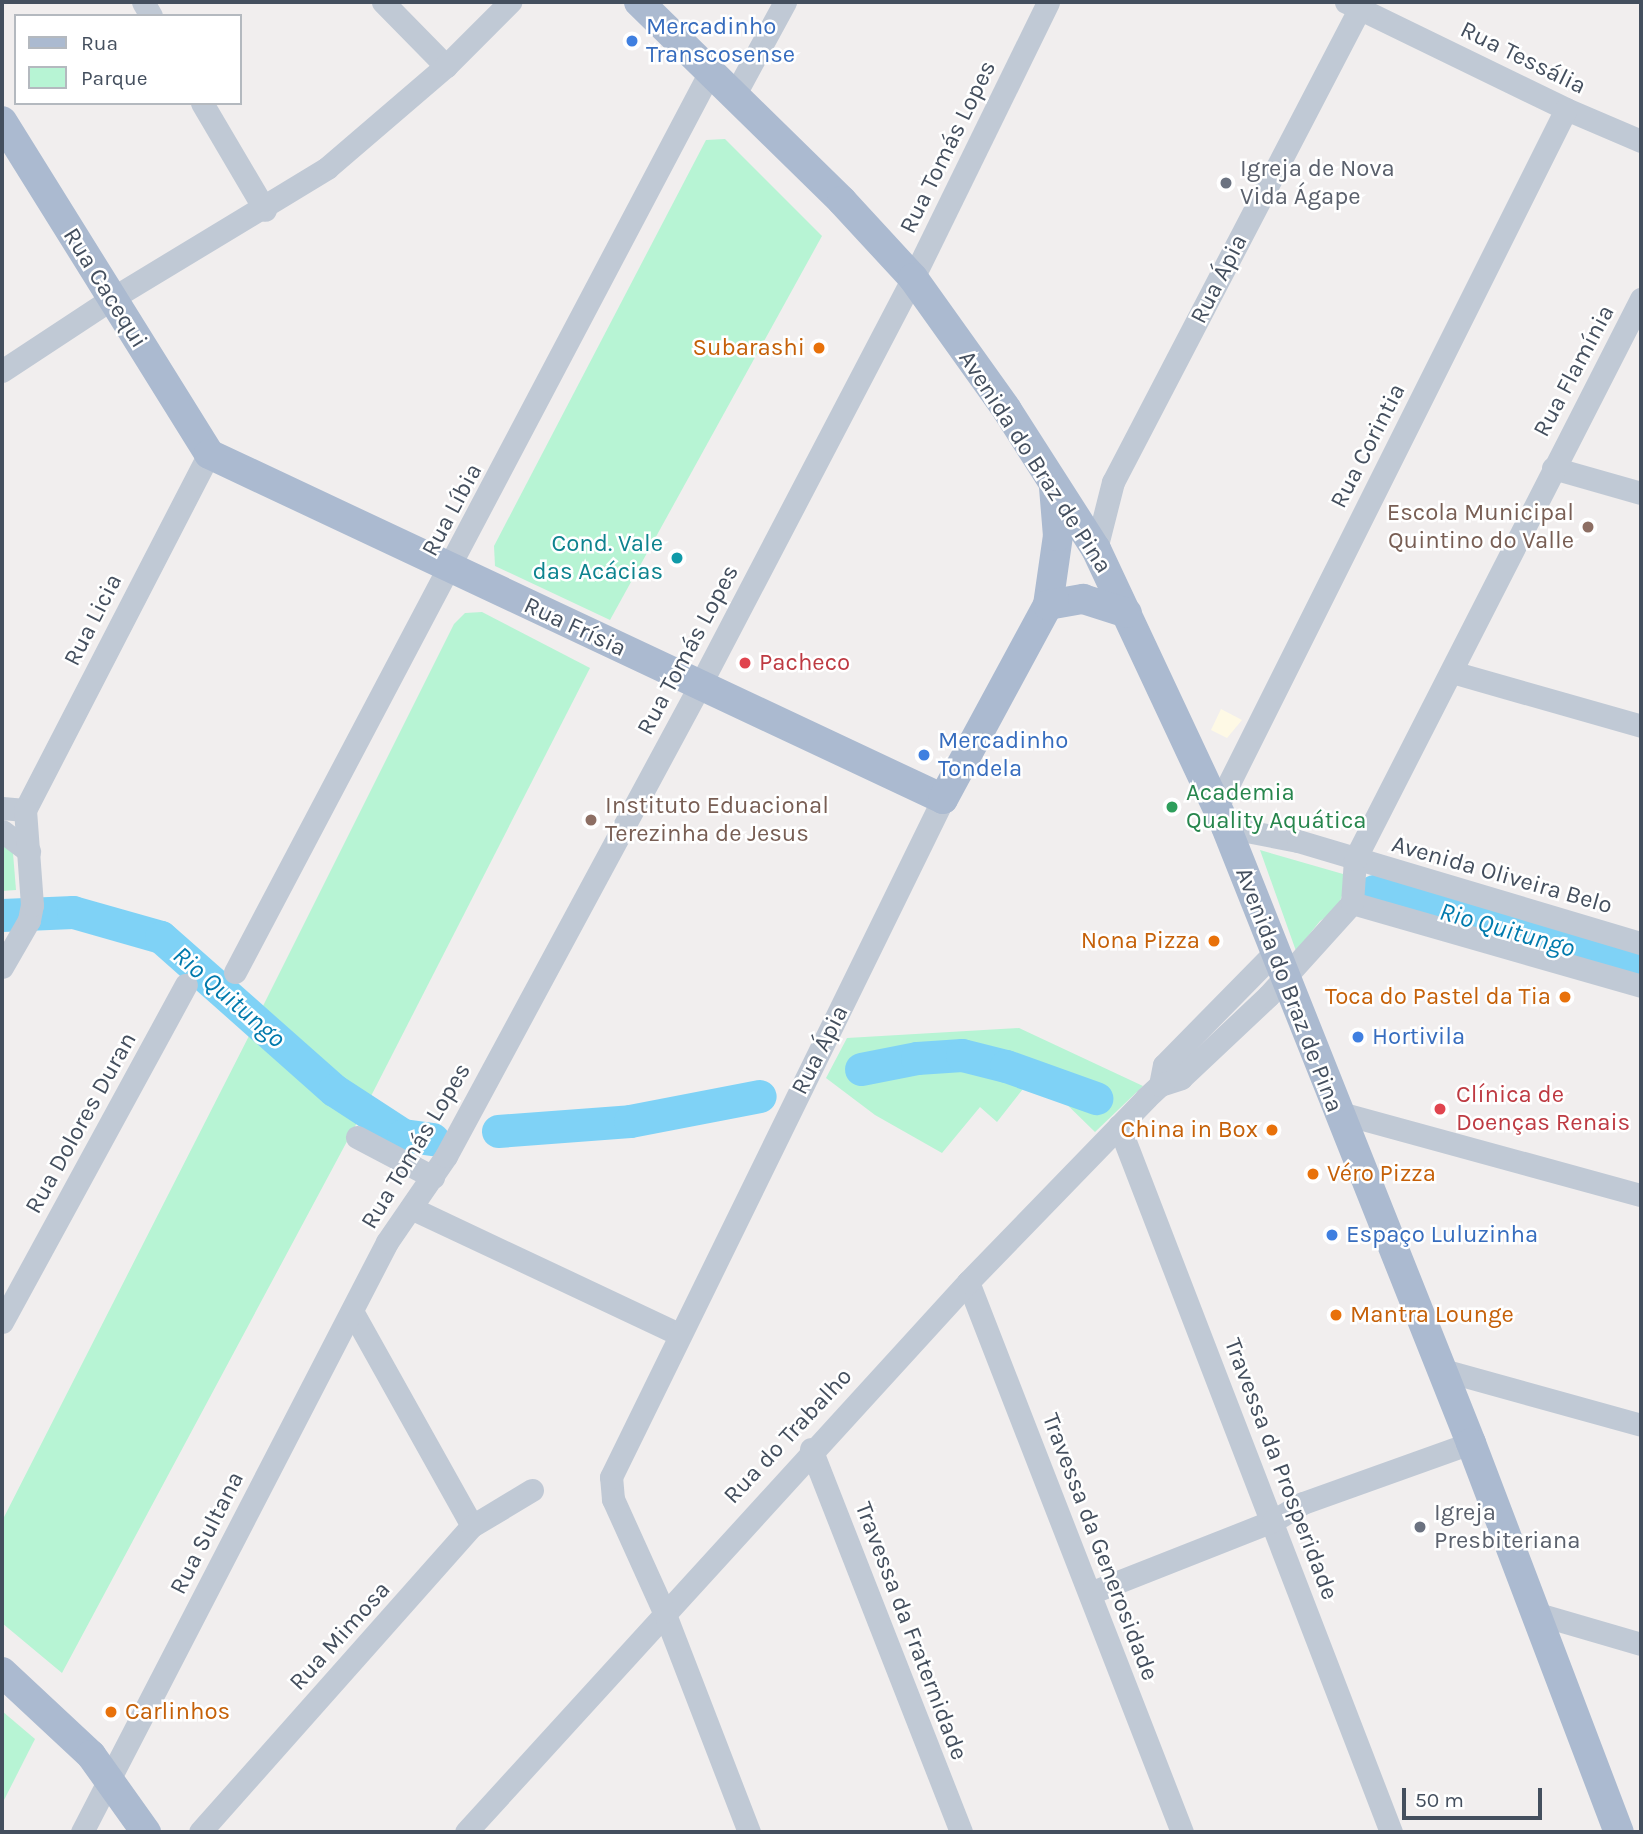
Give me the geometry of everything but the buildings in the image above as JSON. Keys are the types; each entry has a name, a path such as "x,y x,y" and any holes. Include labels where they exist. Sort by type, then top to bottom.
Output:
{"main road":[{"name":"Avenida do Braz de Pina","path":"639,2 735,94 912,278 1096,549 1222,817 1337,1112 1443,1370 1619,1832"},
{"name":"Rua Cacequi","path":"2,121 209,454"},
{"name":"Rua Frísia","path":"209,454 943,799"},
{"name":"Rua Ápia","path":"943,799 1048,605 1061,495"},
{"path":"1048,605 1083,599 1127,613"},
{"path":"2,1672 63,1726 109,1779 146,1832"}],"street":[{"path":"383,2 446,66"},
{"path":"2,372 111,299 265,210 336,161 446,66 510,2"},
{"path":"735,94 785,2"},
{"name":"Rua Tomás Lopes","path":"352,1311 411,1208 433,1177 700,685 912,278 1048,2"},
{"name":"Rua Tessália","path":"1356,4 1566,109 1641,141"},
{"name":"Rua Ápia","path":"1061,495 1103,495 1113,482 1356,4"},
{"name":"Rua Líbia","path":"235,972 451,568 711,70"},
{"path":"203,105 265,210"},
{"name":"Rua Corintia","path":"1222,817 1566,109"},
{"name":"Rua Flamínia","path":"1355,859 1641,299"},
{"name":"Rua Licia","path":"25,810 209,454"},
{"path":"1553,468 1641,493"},
{"name":"Rua Ápia","path":"1096,549 1113,482"},
{"path":"1452,673 1641,726"},
{"name":"Rua Ápia","path":"749,1832 664,1612 610,1488 614,1463 943,799"},
{"path":"2,808 25,810 33,886 29,920 2,967"},
{"name":"Avenida Oliveira Belo","path":"1222,817 1641,943"},
{"path":"2,831 29,851"},
{"path":"1355,859 1352,903 1641,986"},
{"name":"Rua do Trabalho","path":"466,1832 811,1448 1160,1085 1164,1065 1352,903"},
{"name":"Rua Dolores Duran","path":"2,1322 186,985"},
{"path":"1337,1112 1641,1195"},
{"name":"Travessa da Prosperidade","path":"1119,1126 1391,1832"},
{"path":"357,1137 433,1177"},
{"path":"411,1208 679,1334"},
{"name":"Travessa da Generosidade","path":"968,1282 1182,1832"},
{"path":"352,1311 472,1526"},
{"name":"Rua Sultana","path":"82,1832 352,1311"},
{"path":"1443,1370 1641,1425"},
{"path":"1090,1593 1273,1521 1303,1503 1471,1443"},
{"name":"Travessa da Fraternidade","path":"811,1448 961,1832"},
{"name":"Rua Mimosa","path":"200,1832 472,1526 532,1490"},
{"path":"1538,1614 1641,1644"}],"shaded area":[{"path":"1221,709 1242,720 1227,738 1211,730"}],"green space":[{"path":"725,139 822,236 610,620 495,566 494,546 706,140"},
{"path":"482,612 590,668 369,1100 259,1014 454,624 465,613"},
{"path":"2,844 13,853 16,890 2,891"},
{"path":"1260,850 1343,874 1347,881 1337,910 1320,921 1296,951"},
{"path":"1019,1028 1143,1086 1095,1132 1050,1088 1030,1080 997,1122 980,1107 942,1153 875,1115 826,1078 847,1038"},
{"path":"251,1032 318,1094 359,1119 62,1673 2,1623 2,1521"},
{"path":"2,1711 35,1739 2,1804"}],"waterway":[{"name":"Rio Quitungo","path":"1374,891 1641,969"},
{"name":"Rio Quitungo","path":"2,915 73,912 161,937 334,1090 403,1135 433,1139"},
{"name":"Rio Quitungo","path":"861,1069 917,1058 962,1055 1006,1066 1096,1098"},
{"name":"Rio Quitungo","path":"498,1131 630,1121 760,1096"}],"place":[{"name":"Mercadinho Transcosense","path":"632,41"},
{"name":"Igreja de Nova Vida Ágape","path":"1226,183"},
{"name":"Subarashi","path":"819,348"},
{"name":"Escola Municipal Quintino do Valle","path":"1588,527"},
{"name":"Cond. Vale das Acácias","path":"677,558"},
{"name":"Pacheco","path":"745,663"},
{"name":"Mercadinho Tondela","path":"924,755"},
{"name":"Academia Quality Aquática","path":"1172,807"},
{"name":"Instituto Eduacional Terezinha de Jesus","path":"591,820"},
{"name":"Nona Pizza","path":"1214,941"},
{"name":"Toca do Pastel da Tia","path":"1565,997"},
{"name":"Hortivila","path":"1358,1037"},
{"name":"Clínica de Doenças Renais","path":"1440,1109"},
{"name":"China in Box","path":"1272,1130"},
{"name":"Véro Pizza","path":"1313,1174"},
{"name":"Espaço Luluzinha","path":"1332,1235"},
{"name":"Mantra Lounge","path":"1336,1315"},
{"name":"Igreja Presbiteriana","path":"1420,1527"},
{"name":"Carlinhos","path":"111,1712"}]}
